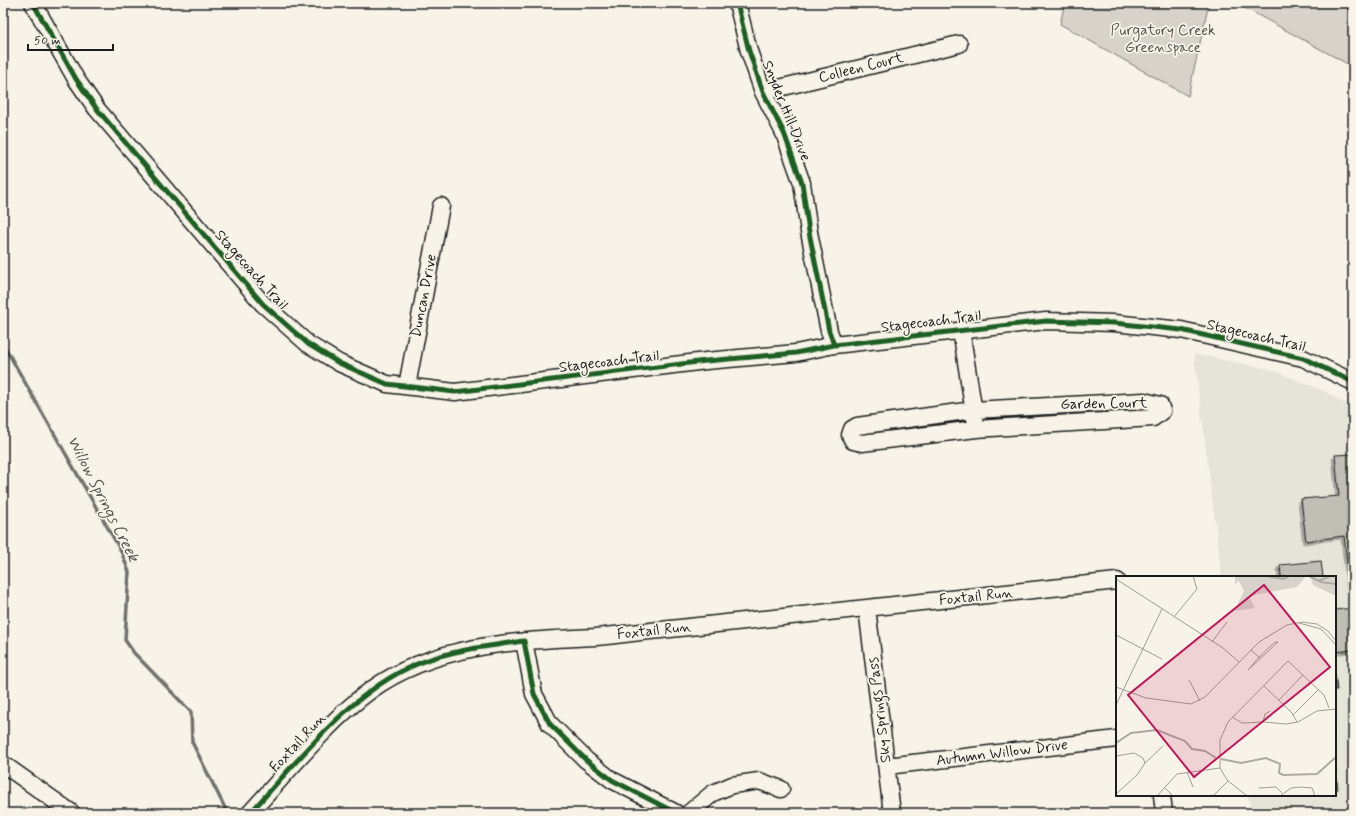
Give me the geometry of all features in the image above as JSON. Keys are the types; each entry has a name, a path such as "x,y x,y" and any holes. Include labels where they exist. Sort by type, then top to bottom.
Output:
{"street":[{"name":"Stagecoach Trail","path":"33,3 76,79 96,108 263,304 308,344 339,363 388,384 455,392 706,361 796,353 834,345 1046,321 1114,323 1181,330 1303,358 1353,382"},
{"name":"Snyder Hill Drive","path":"737,3 749,51 763,92 784,133 802,183 809,232 829,332 834,345"},
{"name":"Colleen Court","path":"763,92 959,44"},
{"name":"Duncan Drive","path":"407,386 441,206"},
{"path":"961,330 976,429"},
{"name":"Garden Court","path":"1144,401 1160,405 1162,411 1153,418 976,429 862,443 853,441 850,435 852,430 857,426 973,410 1144,401"},
{"name":"Foxtail Run","path":"250,813 336,720 371,690 417,664 472,648 524,641 597,637 1116,580"},
{"name":"Sky Springs Pass","path":"867,608 892,813"},
{"path":"524,641 534,694 550,724 586,760 612,780 676,813"},
{"name":"Autumn Willow Drive","path":"887,766 1116,739"},
{"path":"3,764 72,813"},
{"path":"689,813 713,793 732,785 759,781 781,789"},
{"path":"1162,796 1164,813"}],"shaded area":[{"path":"1194,354 1270,369 1324,391 1353,408 1353,813 1251,813 1248,796 1336,796 1336,576 1222,576"}],"green space":[{"name":"Purgatory Creek Greenspace","path":"1065,3 1209,3 1188,96 1060,24"},
{"name":"Purgatory Creek Greenspace","path":"1236,3 1353,3 1353,67"}],"building":[{"path":"1353,454 1353,588 1350,588 1344,536 1306,541 1301,499 1339,496 1335,455"},
{"path":"1321,561 1323,576 1281,576 1280,565"},
{"path":"1353,608 1353,650 1336,652 1336,610"},
{"path":"1336,772 1338,789 1336,790"}],"waterway":[{"name":"Willow Springs Creek","path":"3,346 121,551 129,572 125,640 134,653 191,712 192,742 227,812"}],"cycle path":[{"path":"33,3 76,79 96,108 263,304 308,344 339,363 387,384 455,392 706,361 796,353 834,345 1046,321 1114,323 1181,330 1303,358 1353,382"},
{"path":"737,3 749,51 763,92 784,133 802,183 809,232 829,331 834,345"},
{"path":"250,813 327,729 370,691 393,676 417,664 443,655 470,649 524,641 534,694 550,724 586,760 612,780 676,813"}]}
